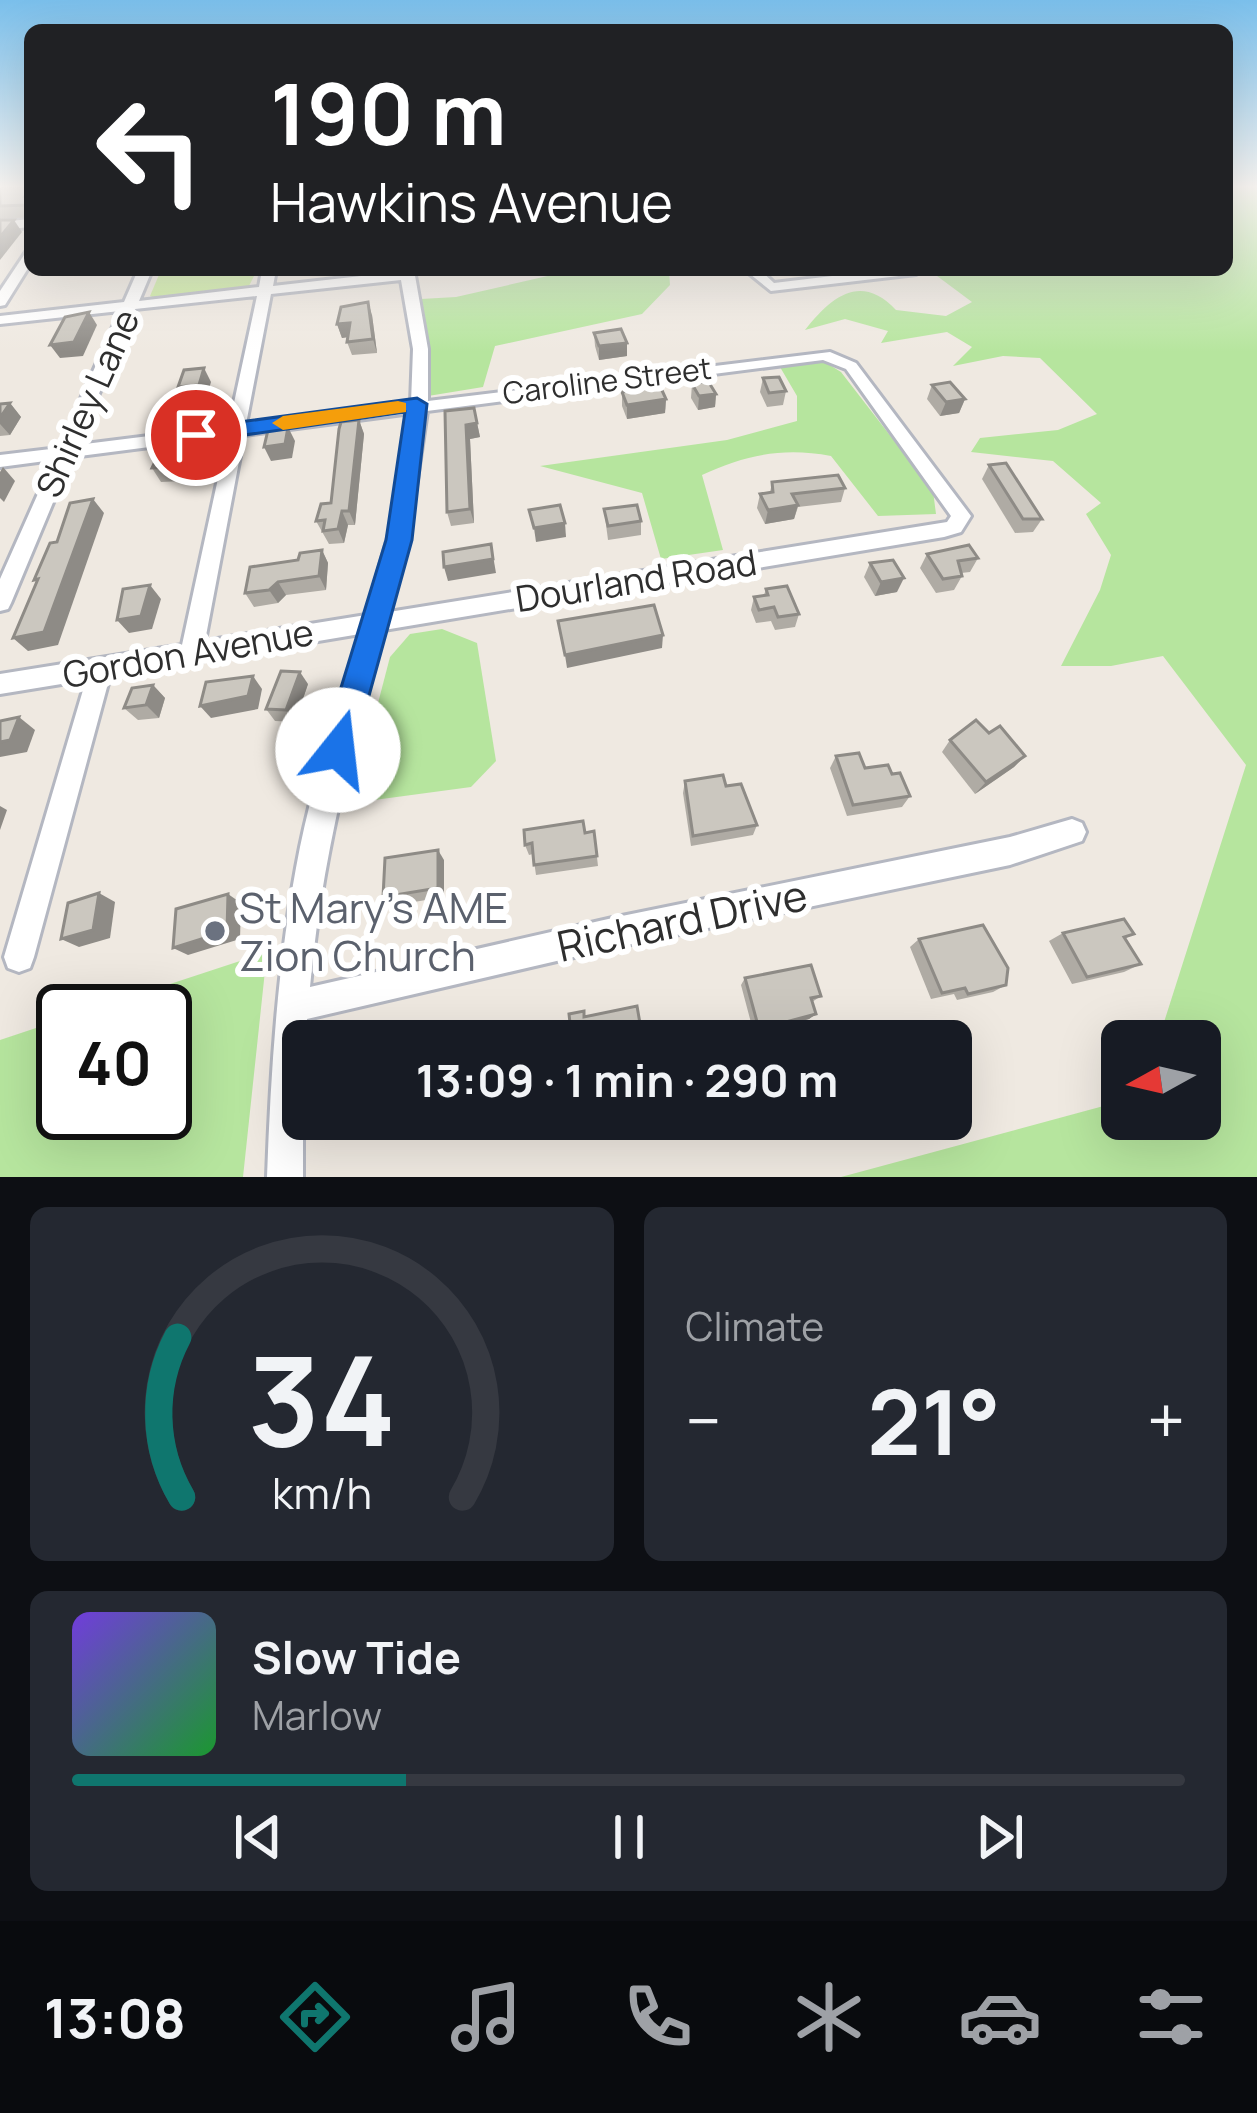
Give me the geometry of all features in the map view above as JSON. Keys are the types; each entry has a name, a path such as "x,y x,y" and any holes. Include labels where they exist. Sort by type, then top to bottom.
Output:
{"street":[{"path":"0,302 24,264"},
{"name":"Shirley Lane","path":"0,603 142,276"},
{"path":"192,652 268,276"},
{"path":"0,320 384,276"},
{"path":"285,1177 292,966 326,793 399,540 421,359 407,276"},
{"path":"759,276 770,286 861,276"},
{"name":"Caroline Street","path":"0,461 797,356 836,356 851,365 961,516 959,524 944,530 896,536"},
{"name":"Dourland Road","path":"376,622 896,536"},
{"name":"Gordon Avenue","path":"0,684 376,622"},
{"path":"20,957 101,668"},
{"name":"Richard Drive","path":"290,1007 617,932 1010,851 1072,832"}],"green space":[{"path":"1233,242 1257,242 1257,1177 841,1177 1101,1107 1101,1140 1221,1140 1221,1020 1165,1020 1246,765 1163,656 1111,666 1061,666 1100,590 1111,555 1086,514 1101,503 1053,461 971,452 980,438 1058,430 1097,414 1040,358 1003,356 953,366 972,347 947,332 881,343 888,331 845,319 805,330 836,299 859,291 883,299 896,310 946,316 972,302 937,276 1233,276"},
{"path":"158,276 254,276 248,288 150,296"},
{"path":"548,276 669,276 670,285 642,314 495,346 483,387 428,396 421,299 456,297"},
{"path":"820,359 841,372 933,491 936,514 878,516 831,456 765,455 702,475 723,550 661,559 642,493 540,466 727,440 797,421 797,396 780,367"},
{"path":"442,629 477,643 496,761 471,787 352,803 390,657 410,634"},
{"path":"267,952 243,1177 0,1177 0,1040 36,1028 36,1140 192,1140 192,984 170,984"}],"building":[{"path":"368,302 373,339 347,342 350,323 337,324 341,307"},
{"path":"89,312 74,342 50,345 65,317"},
{"path":"621,329 627,343 599,346 594,333"},
{"path":"204,368 199,385 178,387 184,370"},
{"path":"779,377 786,391 769,393 763,378"},
{"path":"708,381 716,394 699,396 692,384"},
{"path":"950,382 965,399 946,402 932,385"},
{"path":"660,386 666,399 627,405 622,392"},
{"path":"474,408 477,423 466,425 470,509 447,512 445,411"},
{"path":"359,420 349,511 342,511 338,529 323,531 325,520 316,521 321,504 331,503 341,422"},
{"path":"288,427 285,444 264,447 268,430"},
{"path":"182,448 174,467 152,468 161,449"},
{"path":"1006,463 1042,519 1023,519 989,465"},
{"path":"838,475 845,488 792,494 798,505 768,510 760,494 773,492 772,482"},
{"path":"93,499 44,632 13,638 70,503"},
{"path":"560,505 565,523 534,528 529,510"},
{"path":"637,505 641,521 608,526 604,509"},
{"path":"491,544 493,559 444,567 443,552"},
{"path":"969,545 978,558 958,561 962,576 943,579 927,554"},
{"path":"322,550 319,576 245,593 250,567 298,560 300,553"},
{"path":"893,560 904,578 881,582 870,563"},
{"path":"150,585 141,616 117,620 123,589"},
{"path":"787,586 799,614 778,617 774,607 759,610 754,597 768,595 766,589"},
{"path":"654,605 663,635 565,655 558,621"},
{"path":"281,671 300,672 286,710 266,709"},
{"path":"253,676 248,696 200,706 206,682"},
{"path":"153,685 146,705 124,708 132,688"},
{"path":"19,717 10,740 0,742 0,721"},
{"path":"976,720 989,733 1000,726 1025,756 986,782 950,740"},
{"path":"859,753 865,768 888,765 892,774 900,773 910,796 853,805 836,756"},
{"path":"723,775 726,786 741,784 757,825 693,836 685,781"},
{"path":"583,821 585,833 594,831 597,856 534,865 532,843 525,845 524,830"},
{"path":"438,850 438,888 383,897 385,858"},
{"path":"99,893 93,930 61,939 68,903"},
{"path":"228,894 227,931 173,948 176,909"},
{"path":"1124,919 1134,934 1124,937 1141,964 1087,977 1063,933"},
{"path":"983,925 1008,968 1006,985 968,994 965,988 942,993 919,939"},
{"path":"811,965 821,996 811,998 816,1014 793,1020 757,1020 745,978"},
{"path":"637,1006 639,1020 570,1020 569,1014 584,1011 584,1017"}],"slow traffic":[{"path":"283,423 398,407"}],"place":[{"name":"St Mary's AME Zion Church","path":"215,931"}],"route":[{"path":"196,435 417,404 399,540 338,750"}]}
